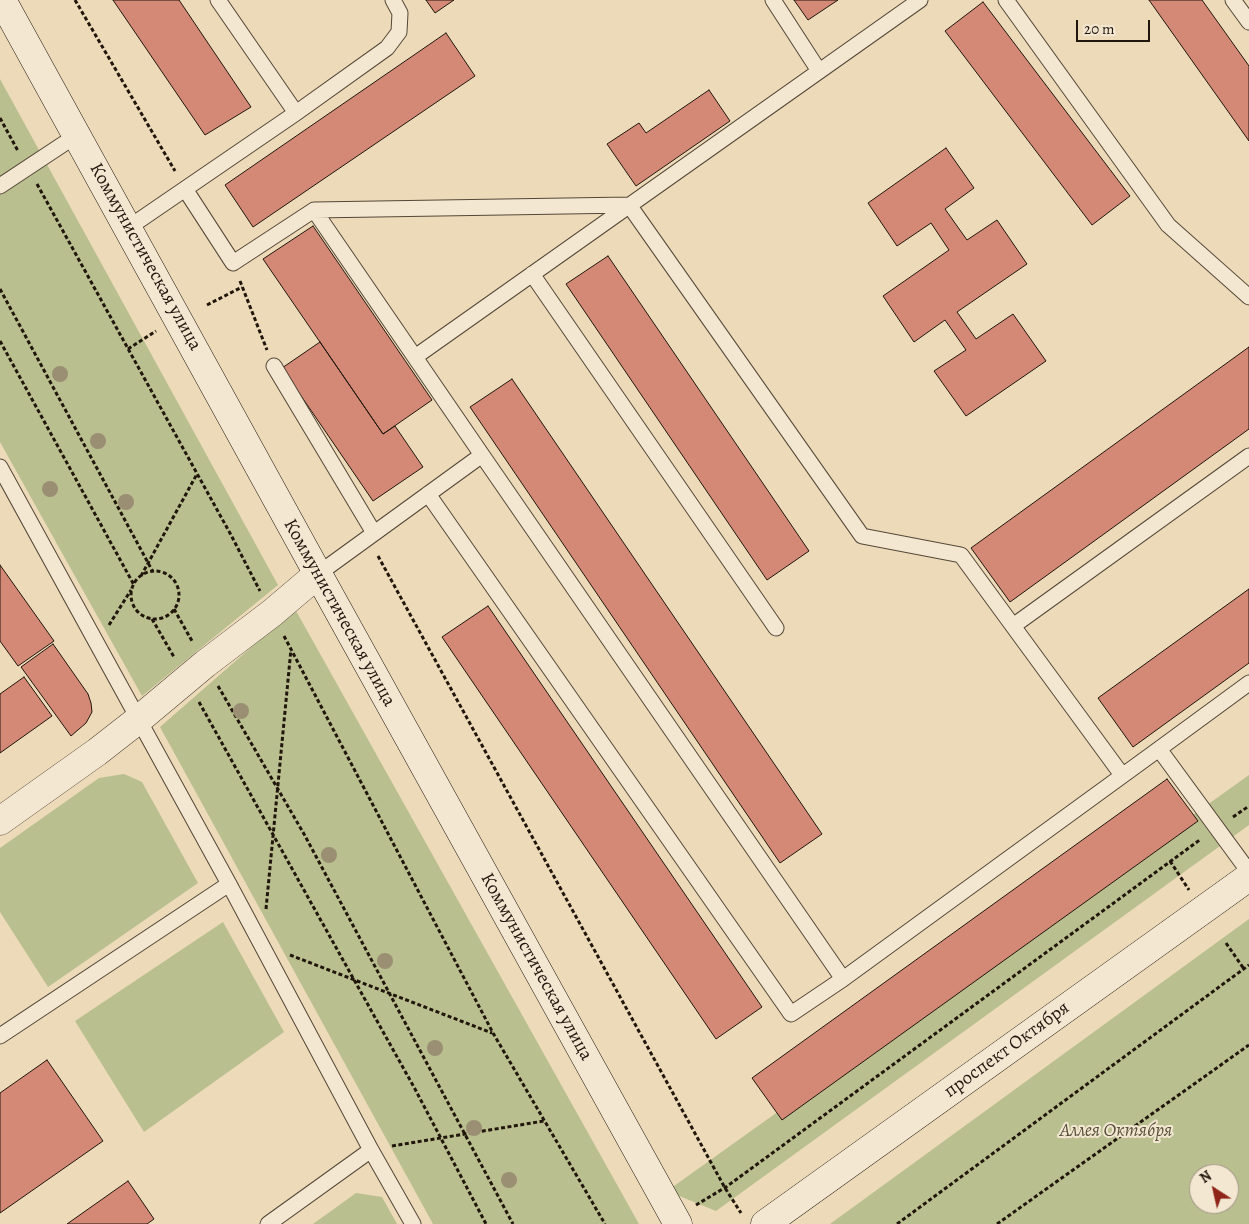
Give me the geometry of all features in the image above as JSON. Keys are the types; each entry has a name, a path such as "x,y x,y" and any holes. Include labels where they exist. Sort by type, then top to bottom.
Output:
{"main road":[{"name":"Коммунистическая улица","path":"2,0 318,574 687,1215"},
{"path":"0,821 138,720 318,574"},
{"name":"проспект Октября","path":"754,1221 1249,877"}],"lane":[{"path":"218,0 296,113"},
{"path":"128,228 387,48 399,32 400,13 393,0"},
{"path":"773,0 819,71"},
{"path":"415,357 920,0"},
{"path":"1006,0 1168,225 1249,297"},
{"path":"1233,0 1249,22"},
{"path":"0,186 77,135"},
{"path":"185,189 233,263 314,210 630,205"},
{"path":"630,205 862,536 962,555 1122,775"},
{"path":"314,210 843,979"},
{"path":"532,274 776,628"},
{"path":"274,366 371,536"},
{"path":"318,574 482,455"},
{"path":"1014,626 1249,456"},
{"path":"0,467 413,1224"},
{"path":"428,494 791,1014 843,979 1249,683"},
{"path":"1159,749 1249,872"},
{"path":"0,1036 229,884"},
{"path":"268,1224 371,1150"}],"path":[{"path":"75,0 185,189"},
{"path":"0,118 197,473 493,1033 604,1224"},
{"path":"233,263 274,366"},
{"path":"207,305 242,287"},
{"path":"0,289 153,572"},
{"path":"128,349 157,331"},
{"path":"0,341 134,585"},
{"path":"97,644 140,576 197,473"},
{"path":"371,536 725,1188 754,1221"},
{"path":"132,589 133,604 142,616 152,619 165,617 174,609 179,599 179,591 171,577 164,573 153,572 140,576"},
{"path":"174,609 196,672 273,832 441,1138 486,1224"},
{"path":"152,619 196,672 277,788 304,834 513,1224"},
{"path":"291,648 262,945 493,1033"},
{"path":"687,1215 1216,828 1249,806"},
{"path":"1170,862 1193,896"},
{"path":"1226,943 1244,969"},
{"path":"897,1224 1249,965"},
{"path":"997,1224 1249,1045"},
{"path":"371,1150 544,1121"}],"green space":[{"path":"0,79 278,585 142,696 0,442"},
{"path":"295,609 639,1224 433,1224 160,727"},
{"path":"124,774 142,782 198,883 48,987 0,912 0,848 99,778"},
{"path":"1249,775 1249,825 716,1211 667,1191"},
{"name":"Аллея Октября","path":"1249,919 1249,1224 830,1224"},
{"path":"223,922 284,1032 144,1132 75,1021"},
{"path":"356,1193 382,1197 397,1224 313,1224"}],"building":[{"path":"113,0 179,0 251,107 205,135"},
{"path":"426,0 454,0 435,13"},
{"path":"794,0 838,0 808,20"},
{"path":"1149,0 1202,0 1249,66 1249,141"},
{"path":"983,2 1130,196 1092,225 945,31"},
{"path":"446,33 475,76 253,227 225,185"},
{"path":"709,90 730,121 636,186 607,144 639,123 646,133"},
{"path":"946,148 974,188 945,209 967,240 997,220 1027,264 957,312 976,339 1013,314 1046,361 966,416 934,371 966,350 945,320 914,342 883,296 949,250 931,223 897,246 868,203"},
{"path":"313,226 432,400 383,434 263,259"},
{"path":"608,256 809,551 767,580 566,284"},
{"path":"320,342 383,434 395,426 423,467 373,501 282,368"},
{"path":"1249,347 1249,429 1010,602 971,548"},
{"path":"512,379 822,834 780,863 470,407"},
{"path":"0,565 54,641 18,666 0,641"},
{"path":"1249,589 1249,663 1133,747 1098,698"},
{"path":"488,606 762,1007 716,1039 442,637"},
{"path":"53,644 88,694 91,703 92,712 86,723 71,736 21,667"},
{"path":"24,677 52,716 0,753 0,694"},
{"path":"1167,779 1198,821 782,1120 752,1078"},
{"path":"47,1060 103,1141 0,1213 0,1093"},
{"path":"128,1181 154,1219 147,1224 67,1224"}]}
